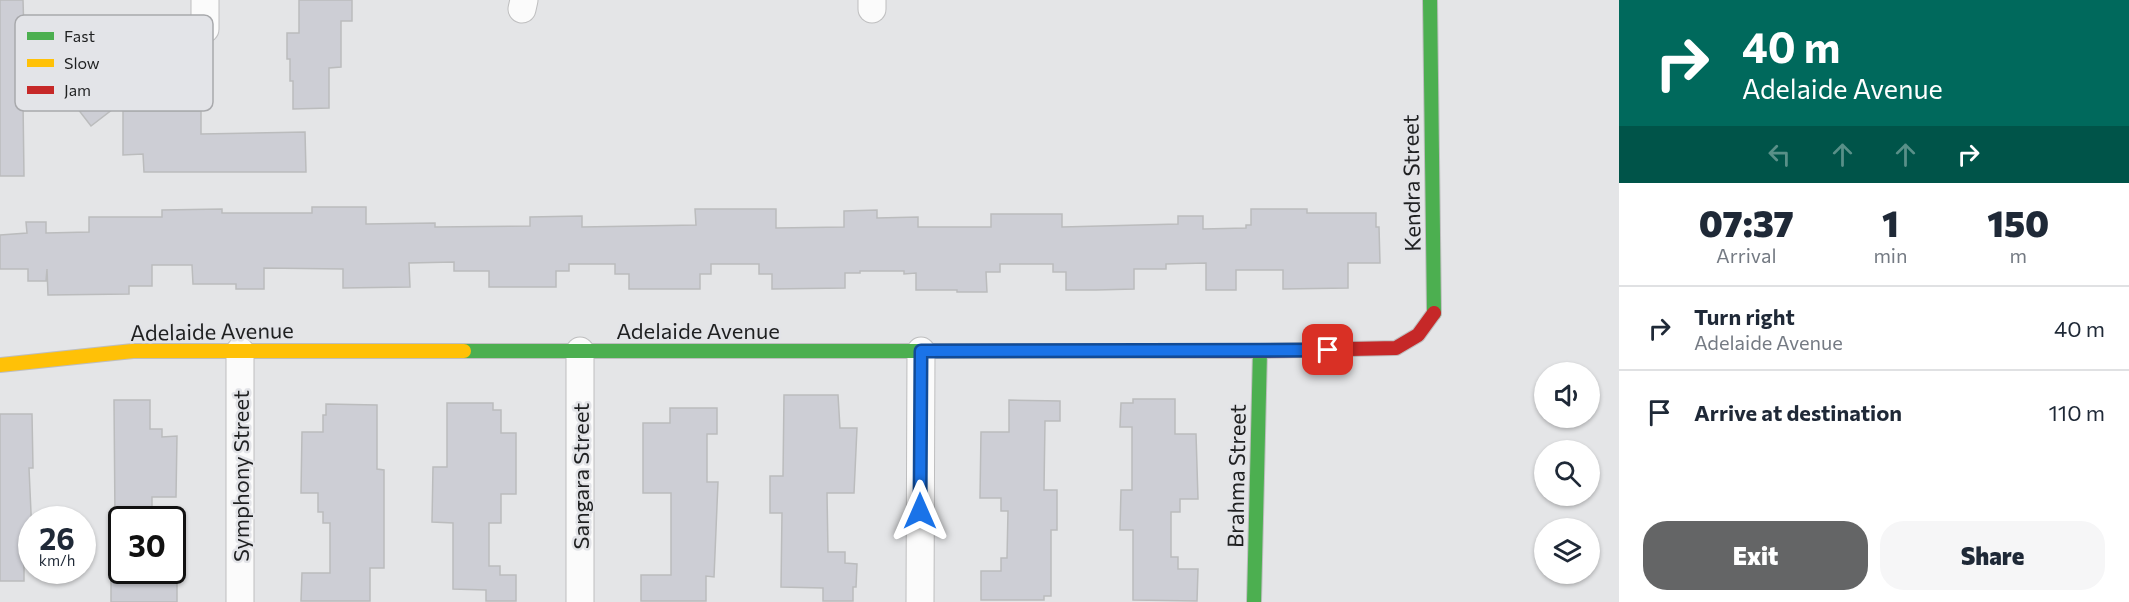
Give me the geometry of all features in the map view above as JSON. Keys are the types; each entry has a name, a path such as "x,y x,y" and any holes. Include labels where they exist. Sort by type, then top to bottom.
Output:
{"street":[{"name":"Kendra Street","path":"1396,348 1418,335 1434,315 1430,0"},
{"name":"Adelaide Avenue","path":"0,366 133,351 1260,351 1396,348"},
{"name":"Symphony Street","path":"240,351 240,602"},
{"name":"Sangara Street","path":"580,351 580,602"},
{"path":"920,602 921,351"},
{"name":"Brahma Street","path":"1254,602 1260,351"}],"building":[{"path":"0,0 23,0 23,15 15,15 15,111 23,111 24,176 0,176"},
{"path":"299,0 352,0 352,21 341,21 341,67 329,68 329,108 293,109 293,81 290,81 290,59 287,59 287,33 299,33"},
{"path":"79,111 110,111 91,126"},
{"path":"123,111 201,111 201,134 305,132 306,172 144,172 143,154 123,155"},
{"path":"312,207 366,207 366,224 435,223 435,227 530,226 530,217 582,216 582,227 696,225 695,209 776,209 776,228 844,227 844,211 877,210 877,218 918,217 918,227 991,227 991,214 1062,214 1062,227 1178,224 1178,216 1203,216 1203,229 1246,228 1246,225 1251,225 1251,209 1307,209 1307,213 1376,213 1376,227 1379,227 1380,263 1348,263 1348,288 1283,289 1283,270 1236,270 1236,290 1206,290 1206,263 1166,264 1166,269 1134,269 1134,289 1096,290 1066,290 1066,272 1053,272 1053,264 1000,264 1000,272 986,272 987,292 916,290 916,273 904,274 904,271 845,273 845,288 772,289 772,274 759,274 759,264 711,264 711,274 700,274 700,289 629,289 629,274 615,274 615,264 569,264 569,271 556,271 556,287 489,287 489,271 454,271 454,262 409,263 410,287 343,288 343,269 264,268 264,289 236,289 236,284 193,284 192,265 152,265 152,286 129,286 129,294 48,295 47,269 46,281 28,281 28,269 0,269 0,235 27,233 26,222 46,222 46,233 89,232 89,217 162,217 162,210 222,209 222,213 312,213"},
{"path":"784,395 838,395 840,428 857,428 854,493 827,493 828,552 845,552 845,563 857,564 853,601 823,601 823,588 781,587 782,513 770,513 770,476 783,476"},
{"path":"1133,399 1175,399 1175,434 1196,434 1198,499 1180,499 1180,512 1171,512 1171,557 1178,557 1178,569 1198,569 1197,601 1133,600 1133,530 1120,530 1121,490 1132,490 1132,427 1120,427 1121,403 1133,403"},
{"path":"114,400 150,400 150,429 162,429 162,437 177,436 176,497 152,497 152,506 115,506"},
{"path":"1009,400 1060,401 1060,421 1045,421 1044,490 1057,490 1057,530 1051,530 1051,596 1044,596 1044,600 981,600 981,571 1001,571 1001,558 1007,558 1008,511 1001,511 1001,498 980,498 981,432 1009,432"},
{"path":"447,403 493,403 493,410 501,410 501,433 516,433 516,494 501,494 501,523 489,523 489,566 500,566 500,575 516,575 516,601 486,601 486,590 453,589 453,523 432,522 433,467 447,467"},
{"path":"326,404 377,405 377,469 384,470 384,568 370,568 370,601 301,601 302,573 330,573 330,523 323,523 323,512 318,512 318,493 301,493 302,432 323,432 323,415 326,415"},
{"path":"670,408 717,408 717,434 707,434 707,482 718,482 714,577 706,576 706,601 641,601 641,575 671,575 671,493 643,493 643,423 670,423"},
{"path":"0,414 32,414 33,468 29,468 31,506 18,506 18,581 0,581"},
{"path":"111,584 177,584 177,602 111,602"}],"traffic: fast":[{"path":"1430,0 1434,313"},
{"path":"464,351 964,351"},
{"path":"1254,602 1260,351"}],"traffic: slow":[{"path":"0,365 133,351 464,351"}],"traffic: jam":[{"path":"964,351 1260,351 1396,348 1418,335 1434,313"}],"route":[{"path":"920,511 921,351 1328,350"}]}
